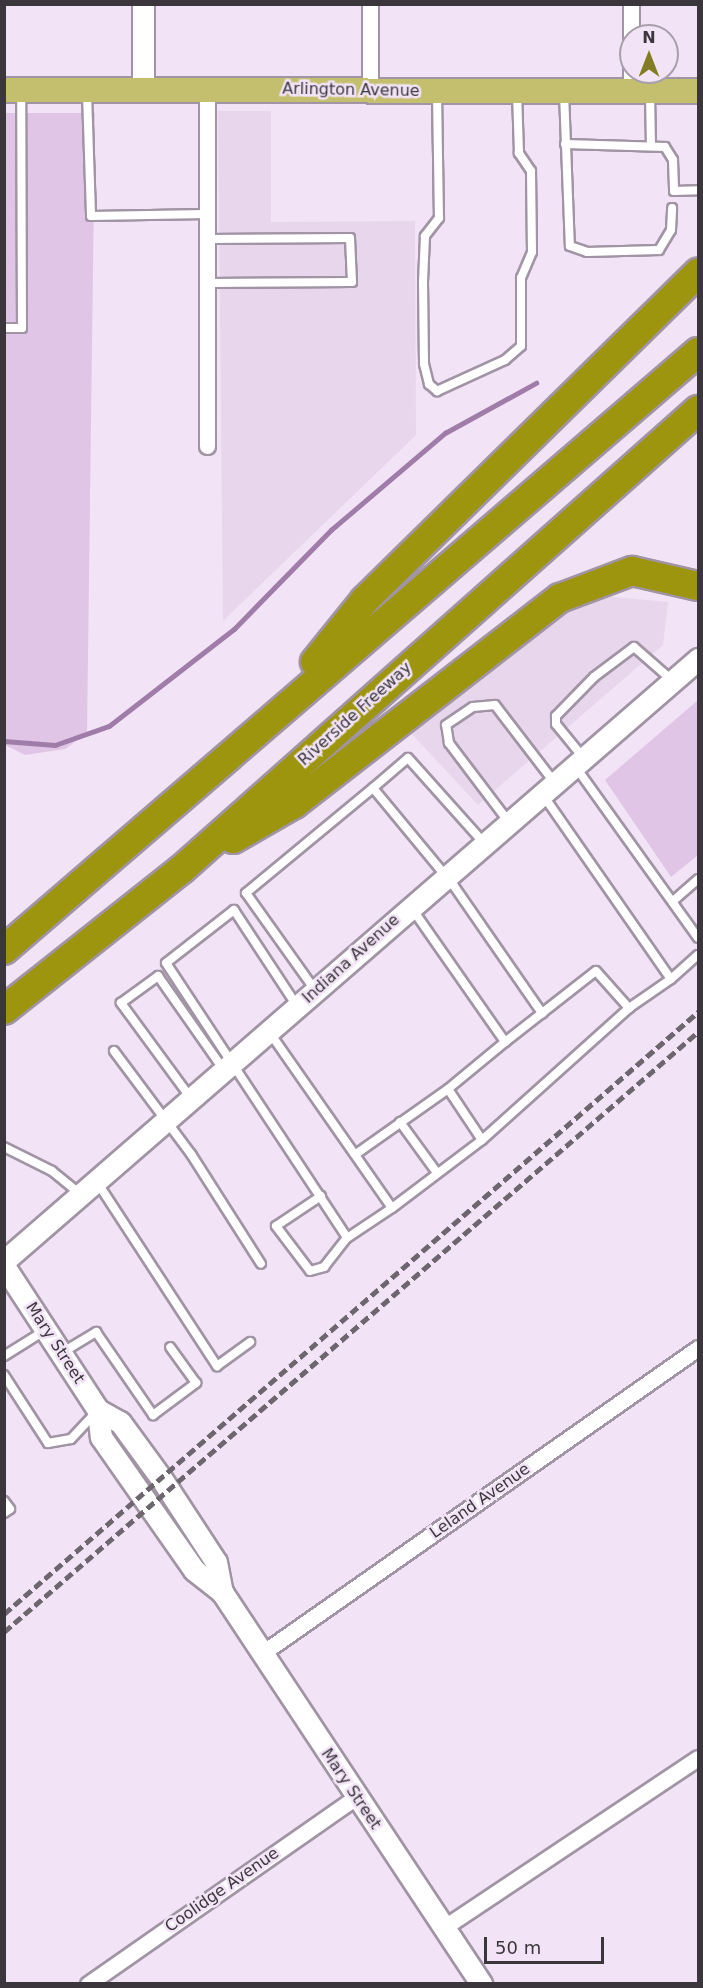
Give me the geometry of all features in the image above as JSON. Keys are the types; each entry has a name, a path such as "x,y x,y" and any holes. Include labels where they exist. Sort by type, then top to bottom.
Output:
{"highway":[{"path":"272,715 365,600 699,273"},
{"path":"4,950 272,715 699,352"},
{"name":"Riverside Freeway","path":"4,1010 182,869 699,410"},
{"path":"182,869 294,804 560,598 632,571 699,586"}],"main road":[{"name":"Arlington Avenue","path":"13,90 370,88 437,92 699,91"}],"street":[{"path":"143,4 143,89"},
{"path":"370,4 370,88"},
{"path":"631,4 640,92"},
{"path":"207,88 207,446"},
{"name":"Indiana Avenue","path":"7,1268 88,1187 228,1063 268,1032 294,1003 315,990 483,842 699,658"},
{"name":"Mary Street","path":"7,1268 98,1410 106,1445 194,1570 222,1592 481,1983"},
{"name":"Leland Avenue","path":"261,1654 699,1348"},
{"path":"443,1928 699,1758"},
{"name":"Coolidge Avenue","path":"88,1983 356,1797"}],"lane":[{"path":"87,89 91,216 207,214"},
{"path":"4,328 22,328 13,90"},
{"path":"437,92 439,218 425,236 423,282 424,364 429,384 437,391 505,360 521,346 521,278 532,252 531,171 519,153 517,92"},
{"path":"564,92 567,241 575,250 659,250 671,231 672,208"},
{"path":"640,92 651,144"},
{"path":"565,144 651,144 671,152 674,191 699,190"},
{"path":"208,239 350,238 352,282 208,283"},
{"path":"673,681 634,647 594,677 556,716 556,724 699,938"},
{"path":"508,822 449,743 446,725 473,707 495,705 670,979"},
{"path":"315,990 246,893 408,758 483,842"},
{"path":"373,788 446,874 542,1013"},
{"path":"673,901 699,879"},
{"path":"410,906 505,1042"},
{"path":"294,1003 234,910 166,963 228,1063 321,1196 347,1238"},
{"path":"321,1196 276,1226 310,1271 324,1267 347,1238 392,1208 482,1140 629,1008 699,955"},
{"path":"356,1154 448,1089 596,971 629,1008"},
{"path":"191,1098 121,1003 158,976 228,1063"},
{"path":"268,1032 392,1208"},
{"path":"114,1051 166,1120 261,1264"},
{"path":"448,1089 482,1140"},
{"path":"400,1122 438,1173"},
{"path":"4,1147 88,1187 217,1366 250,1342"},
{"path":"4,1356 46,1329"},
{"path":"62,1353 96,1332 153,1415 196,1383 170,1347"},
{"path":"4,1375 48,1443 71,1439 98,1410"},
{"path":"4,1501 10,1509 4,1513"}],"shaded area":[{"path":"218,111 271,111 271,222 415,221 416,435 223,621"},
{"path":"5,113 95,113 87,733 65,749 25,755 5,745"},
{"path":"593,595 668,602 663,645 478,805 411,733 470,682"},
{"path":"698,700 698,855 671,877 605,780"}],"waterway":[{"path":"4,741 55,745 109,726 234,629 331,530 445,433 536,383"}],"railway":[{"path":"4,1614 698,1012"},
{"path":"4,1632 698,1032"}]}
